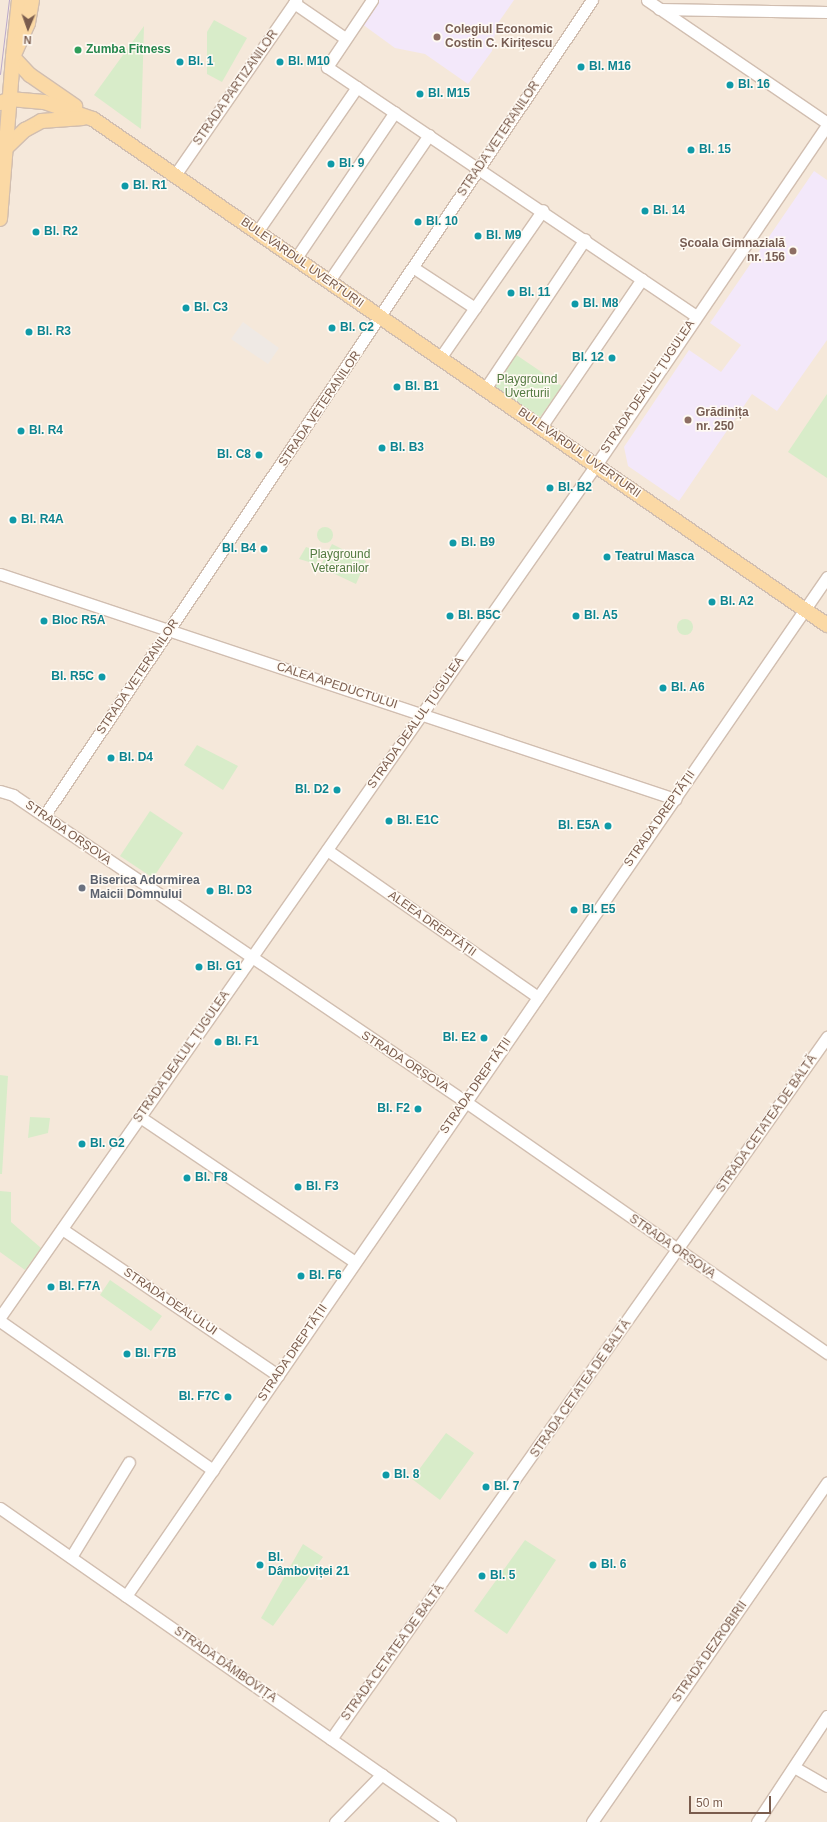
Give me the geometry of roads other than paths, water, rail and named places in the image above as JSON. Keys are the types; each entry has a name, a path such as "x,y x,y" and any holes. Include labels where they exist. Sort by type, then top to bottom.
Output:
{"main road":[{"path":"0,219 6,149 5,101 13,57 19,0"},
{"path":"13,57 28,23 32,0"},
{"path":"13,57 30,75 94,119"},
{"name":"BULEVARDUL UVERTURII","path":"5,101 54,104 94,119 827,625"},
{"path":"6,149 25,130 41,122 59,117 94,119"}],"street":[{"path":"372,0 345,38 327,67 543,210 696,316"},
{"name":"STRADA VETERANILOR","path":"44,816 382,317 479,168 592,0"},
{"path":"646,0 827,124"},
{"path":"295,2 345,38"},
{"name":"STRADA PARTIZANILOR","path":"175,175 295,2"},
{"path":"660,9 827,12"},
{"path":"257,232 357,87"},
{"path":"296,258 395,112"},
{"name":"STRADA DEALUL ȚUGULEA","path":"0,1317 596,465 827,124"},
{"path":"329,281 429,135"},
{"path":"440,358 543,210"},
{"path":"485,389 585,239"},
{"path":"414,268 475,308"},
{"path":"541,427 642,279"},
{"name":"CALEA APEDUCTULUI","path":"0,574 675,799"},
{"name":"STRADA DREPTĂȚII","path":"126,1596 827,577"},
{"name":"STRADA ORȘOVA","path":"0,791 13,795 251,959 466,1102 678,1252 827,1353"},
{"name":"ALEEA DREPTĂȚII","path":"327,850 538,997"},
{"name":"STRADA CETATEA DE BALTĂ","path":"331,1739 678,1252 827,1037"},
{"path":"140,1117 355,1262"},
{"name":"STRADA DEALULUI","path":"62,1229 278,1375"},
{"path":"0,1320 213,1470"},
{"path":"71,1557 130,1462"},
{"name":"STRADA DEZROBIRII","path":"592,1822 827,1482"},
{"name":"STRADA DÂMBOVIȚA","path":"0,1508 450,1822"},
{"path":"757,1822 794,1767 823,1731 827,1716"},
{"path":"794,1767 827,1786"},
{"path":"336,1822 382,1774"}],"tram line":[{"path":"0,74 9,0"}],"place":[{"name":"Colegiul Economic Costin C. Kirițescu","path":"437,37"},
{"name":"Zumba Fitness","path":"78,50"},
{"name":"Bl. 1","path":"180,62"},
{"name":"Bl. M10","path":"280,62"},
{"name":"Bl. M16","path":"581,67"},
{"name":"Bl. 16","path":"730,85"},
{"name":"Bl. M15","path":"420,94"},
{"name":"Bl. 15","path":"691,150"},
{"name":"Bl. 9","path":"331,164"},
{"name":"Bl. R1","path":"125,186"},
{"name":"Bl. 14","path":"645,211"},
{"name":"Bl. 10","path":"418,222"},
{"name":"Bl. R2","path":"36,232"},
{"name":"Bl. M9","path":"478,236"},
{"name":"Școala Gimnazială nr. 156","path":"793,251"},
{"name":"Bl. 11","path":"511,293"},
{"name":"Bl. M8","path":"575,304"},
{"name":"Bl. C3","path":"186,308"},
{"name":"Bl. C2","path":"332,328"},
{"name":"Bl. R3","path":"29,332"},
{"name":"Bl. 12","path":"612,358"},
{"name":"Bl. B1","path":"397,387"},
{"name":"Grădinița nr. 250","path":"688,420"},
{"name":"Bl. R4","path":"21,431"},
{"name":"Bl. B3","path":"382,448"},
{"name":"Bl. C8","path":"259,455"},
{"name":"Bl. B2","path":"550,488"},
{"name":"Bl. R4A","path":"13,520"},
{"name":"Bl. B9","path":"453,543"},
{"name":"Bl. B4","path":"264,549"},
{"name":"Teatrul Masca","path":"607,557"},
{"name":"Bl. A2","path":"712,602"},
{"name":"Bl. B5C","path":"450,616"},
{"name":"Bl. A5","path":"576,616"},
{"name":"Bloc R5A","path":"44,621"},
{"name":"Bl. R5C","path":"102,677"},
{"name":"Bl. A6","path":"663,688"},
{"name":"Bl. D4","path":"111,758"},
{"name":"Bl. D2","path":"337,790"},
{"name":"Bl. E1C","path":"389,821"},
{"name":"Bl. E5A","path":"608,826"},
{"name":"Biserica Adormirea Maicii Domnului","path":"82,888"},
{"name":"Bl. D3","path":"210,891"},
{"name":"Bl. E5","path":"574,910"},
{"name":"Bl. G1","path":"199,967"},
{"name":"Bl. E2","path":"484,1038"},
{"name":"Bl. F1","path":"218,1042"},
{"name":"Bl. F2","path":"418,1109"},
{"name":"Bl. G2","path":"82,1144"},
{"name":"Bl. F8","path":"187,1178"},
{"name":"Bl. F3","path":"298,1187"},
{"name":"Bl. F6","path":"301,1276"},
{"name":"Bl. F7A","path":"51,1287"},
{"name":"Bl. F7B","path":"127,1354"},
{"name":"Bl. F7C","path":"228,1397"},
{"name":"Bl. 8","path":"386,1475"},
{"name":"Bl. 7","path":"486,1487"},
{"name":"Bl. Dâmboviței 21","path":"260,1565"},
{"name":"Bl. 6","path":"593,1565"},
{"name":"Bl. 5","path":"482,1576"}],"park label":[{"name":"Playground Uverturii","path":"527,387"},
{"name":"Playground Veteranilor","path":"340,562"}]}
